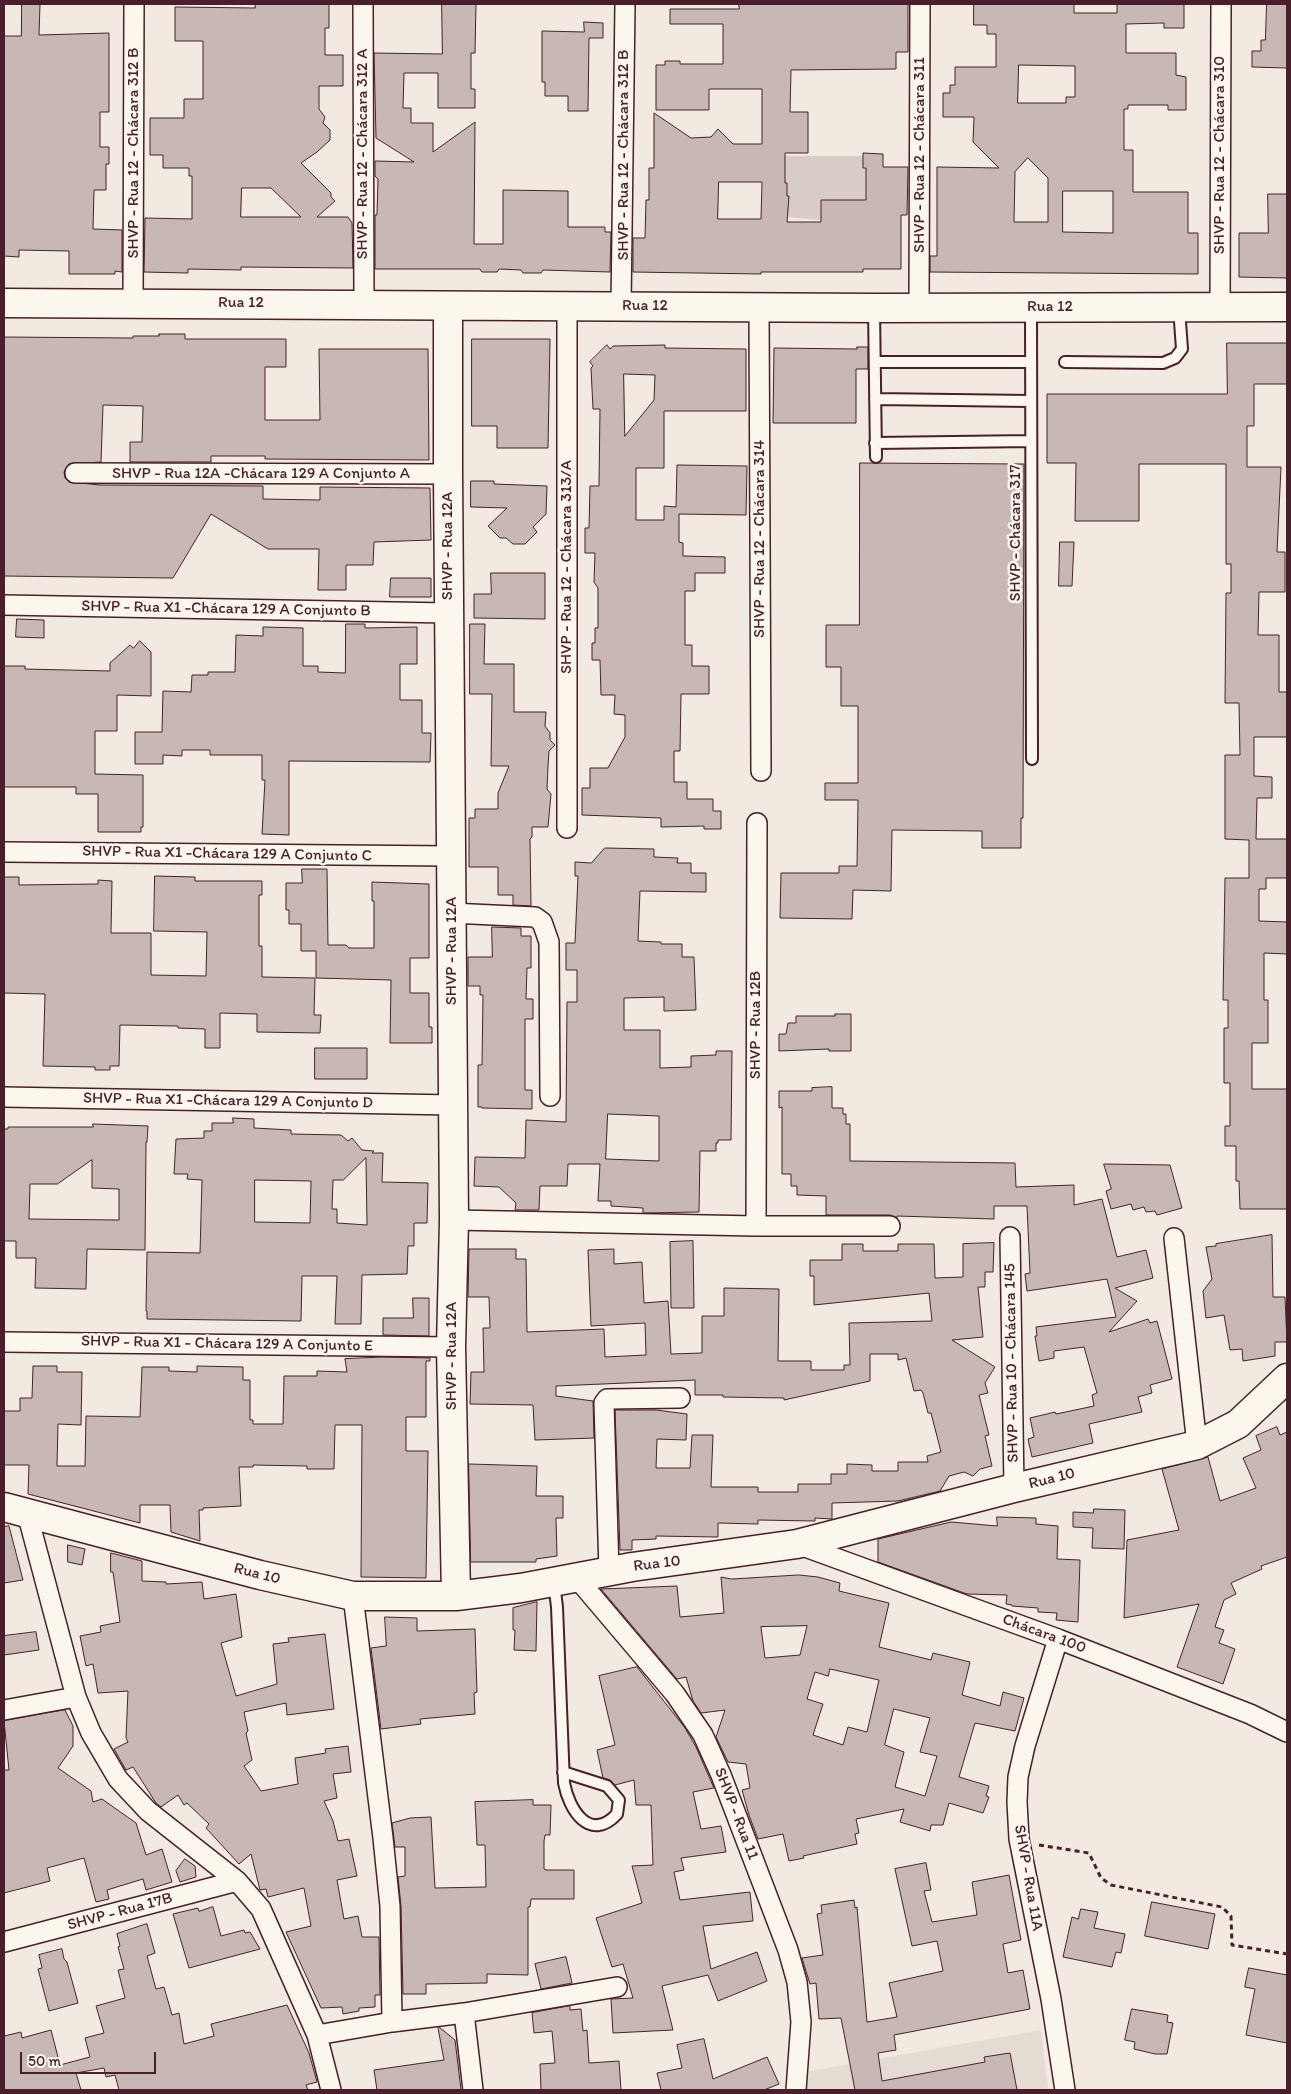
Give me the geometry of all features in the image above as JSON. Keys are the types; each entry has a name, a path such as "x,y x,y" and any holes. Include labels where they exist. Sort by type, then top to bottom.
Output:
{"street":[{"name":"SHVP - Rua 12 - Chácara 312 B","path":"133,303 134,4"},
{"name":"SHVP - Rua 12 - Chácara 312 A","path":"363,4 364,304"},
{"name":"SHVP - Rua 12 - Chácara 312 B","path":"621,306 625,4"},
{"name":"SHVP - Rua 12 - Chácara 311","path":"919,307 920,4"},
{"name":"SHVP - Rua 12 - Chácara 310","path":"1220,307 1221,4"},
{"name":"Rua 12","path":"4,304 364,304 874,308 1287,307"},
{"name":"SHVP - Rua 12A","path":"448,306 448,613 454,1220 451,1347 456,1596"},
{"name":"SHVP - Rua 12 - Chácara 313/A","path":"567,306 567,828"},
{"name":"SHVP - Rua 12 - Chácara 314","path":"759,307 761,771"},
{"name":"SHVP - Rua 12A -Chácara 129 A Conjunto A","path":"75,473 448,474"},
{"name":"SHVP - Rua X1 -Chácara 129 A Conjunto B","path":"4,605 448,613"},
{"name":"SHVP - Rua 12B","path":"756,1226 758,823"},
{"name":"SHVP - Rua X1 -Chácara 129 A Conjunto C","path":"4,852 451,856"},
{"path":"451,913 535,917 542,922 549,942 550,1096"},
{"name":"SHVP - Rua X1 -Chácara 129 A Conjunto D","path":"4,1097 453,1105"},
{"path":"454,1220 756,1226 890,1226"},
{"name":"SHVP - Rua 10 - Chácara 145","path":"1010,1237 1014,1488"},
{"path":"1174,1238 1197,1445"},
{"name":"SHVP - Rua X1 - Chácara 129 A Conjunto E","path":"4,1342 451,1347"},
{"name":"Rua 10","path":"16,1510 260,1575 353,1596 456,1596 521,1588 609,1571 797,1544 1014,1488 1197,1445 1238,1424 1287,1378"},
{"path":"609,1571 604,1402 608,1399 680,1398"},
{"path":"16,1510 76,1697 91,1732 118,1779 148,1811 237,1881 261,1910 317,2035 331,2090"},
{"name":"Chácara 100","path":"797,1544 1058,1639 1250,1714 1287,1732"},
{"name":"SHVP - Rua 11","path":"565,1580 674,1694 703,1735 721,1775 788,1950 797,1982 801,2022 796,2090"},
{"path":"353,1596 390,1906 392,2022"},
{"name":"SHVP - Rua 11A","path":"1058,1639 1032,1722 1018,1777 1019,1839 1054,2017 1065,2090"},
{"path":"4,1710 76,1697"},
{"name":"SHVP - Rua 17B","path":"4,1942 237,1881"},
{"path":"317,2035 392,2022 464,2013 617,1987"},
{"path":"464,2013 473,2090"}],"lane":[{"name":"SHVP - Chácara 317","path":"1031,307 1032,759"},
{"path":"1065,362 1163,363 1175,358 1182,349 1179,307"},
{"path":"874,308 876,457"},
{"path":"875,362 1030,362"},
{"path":"875,399 1030,401"},
{"path":"876,443 1031,441"},
{"path":"563,1772 607,1786 619,1800 618,1814 608,1823 594,1826 576,1814 567,1800 563,1772 556,1607 565,1580"}],"path":[{"path":"1019,1839 1036,1844 1089,1853 1101,1878 1111,1885 1222,1907 1231,1916 1232,1945 1287,1954"}],"shaded area":[{"path":"771,156 868,156 866,224 775,216"},
{"path":"1041,2030 1048,2090 804,2090 805,2072"}],"building":[{"path":"22,4 40,4 39,35 109,33 109,112 100,112 100,147 109,147 109,164 106,164 106,190 94,190 93,229 122,230 122,272 115,271 115,274 69,274 69,251 19,250 19,257 4,256 4,36 21,36"},
{"path":"255,4 329,4 329,28 325,28 325,55 343,55 343,86 319,86 319,109 325,117 323,123 330,130 330,140 301,163 331,193 331,197 335,201 317,217 348,217 352,223 353,268 241,267 241,270 188,269 188,273 144,272 145,218 192,219 192,176 189,176 189,168 163,168 163,155 150,155 150,118 184,118 184,99 203,99 203,41 175,41 175,7 255,8","holes":["242,188 271,188 301,217 241,217"]},
{"path":"442,4 476,4 475,53 471,53 471,89 475,89 475,108 438,108 438,73 404,73 403,108 411,108 411,123 433,123 433,152 475,122 474,244 503,244 503,190 568,191 568,227 605,227 605,232 611,232 610,272 543,270 541,273 523,273 521,270 499,269 497,272 482,272 480,269 375,269 375,215 377,215 378,179 375,176 375,161 414,162 376,138 374,53 442,54"},
{"path":"739,4 908,4 908,52 896,52 896,69 791,70 790,112 808,112 808,153 785,153 785,183 787,183 787,196 789,196 787,222 821,222 821,200 866,200 866,168 863,168 863,153 883,154 883,167 908,167 907,215 901,215 901,269 863,269 863,272 761,272 761,274 633,272 633,238 645,238 646,200 649,200 649,168 654,168 654,113 691,138 711,137 718,129 733,144 762,144 762,89 709,89 709,110 656,110 656,65 665,65 665,61 680,61 680,64 723,64 723,24 670,24 670,9 739,9","holes":["719,182 762,182 761,219 718,219"]},
{"path":"974,4 1074,4 1074,13 1117,13 1117,4 1184,4 1184,28 1164,28 1164,23 1126,24 1126,53 1176,53 1176,75 1186,77 1186,110 1168,110 1168,105 1128,105 1128,109 1124,109 1124,150 1133,150 1133,192 1188,192 1188,233 1198,233 1198,274 930,272 930,256 937,256 937,167 999,168 973,142 974,117 943,117 943,93 950,93 950,85 955,85 955,67 996,67 996,34 987,34 987,25 974,25","holes":["1019,65 1075,66 1075,97 1066,97 1066,103 1018,103","1028,158 1048,178 1048,222 1014,222 1015,172","1063,191 1113,191 1113,233 1063,232"]},
{"path":"1267,4 1287,4 1287,68 1252,67 1252,51 1261,51 1261,40 1265,40"},
{"path":"584,22 603,23 603,38 589,38 588,111 568,111 568,96 545,96 545,82 542,82 542,31 584,32"},
{"path":"1268,194 1287,194 1287,278 1239,277 1239,233 1268,233"},
{"path":"159,334 185,334 185,339 286,339 286,367 265,367 265,420 320,420 319,349 428,349 429,460 265,459 265,456 211,456 211,462 130,462 130,442 142,442 143,406 103,405 101,462 69,464 64,472 65,478 69,482 100,485 263,486 263,499 320,500 320,487 430,488 431,540 374,542 373,565 346,565 346,590 318,590 319,549 268,549 211,514 173,578 4,576 4,337 133,338 133,336 159,336"},
{"path":"472,339 550,339 548,448 497,448 497,426 472,426"},
{"path":"1227,343 1287,343 1287,384 1254,384 1254,426 1247,426 1247,467 1281,467 1277,552 1285,552 1285,592 1259,592 1258,635 1279,635 1279,692 1287,692 1287,737 1254,737 1254,776 1272,777 1272,798 1257,798 1256,839 1287,839 1287,878 1266,878 1266,889 1259,889 1259,921 1287,922 1287,954 1264,953 1264,1000 1268,1000 1268,1043 1252,1043 1252,1089 1287,1089 1287,1209 1240,1209 1239,1181 1236,1181 1236,1146 1225,1146 1225,1126 1230,1126 1230,1083 1224,1083 1224,1028 1228,1028 1228,1000 1223,1000 1225,878 1249,878 1249,840 1225,839 1225,755 1240,755 1239,703 1225,703 1226,593 1231,593 1231,564 1226,564 1226,464 1139,464 1139,521 1075,521 1076,463 1047,463 1047,394 1227,394"},
{"path":"607,345 610,349 613,346 665,345 665,348 746,349 746,411 664,411 664,468 636,468 636,520 664,520 664,506 676,507 677,465 747,466 746,515 679,514 679,542 683,543 683,556 725,557 725,573 695,573 695,591 685,591 685,645 692,645 692,666 709,666 709,694 681,694 680,751 674,751 674,782 687,782 687,799 713,799 713,811 721,811 721,829 704,829 704,826 661,827 661,818 582,815 582,788 590,788 590,768 608,768 625,737 625,715 614,714 615,695 601,695 600,660 592,660 592,643 595,643 595,628 598,628 598,588 594,582 595,553 585,553 585,528 589,528 590,486 599,486 600,409 593,409 591,368 593,366 590,362","holes":["624,374 655,375 654,400 625,436"]},
{"path":"857,347 868,347 868,369 856,369 856,423 773,423 774,348 857,349"},
{"path":"860,463 1024,464 1023,818 1021,818 1021,848 982,848 982,831 892,830 891,891 853,890 852,919 780,918 781,873 839,873 839,866 857,866 858,800 825,800 825,783 858,783 858,706 841,706 841,667 826,667 826,625 859,625"},
{"path":"471,481 494,481 494,484 547,486 546,514 533,527 537,532 525,544 513,544 506,538 500,538 488,526 507,508 471,507"},
{"path":"1060,542 1074,542 1072,586 1059,586"},
{"path":"491,573 545,573 545,619 474,618 474,594 491,594"},
{"path":"391,578 431,578 431,597 390,597"},
{"path":"17,619 44,620 44,638 16,637"},
{"path":"346,624 365,624 365,628 417,627 417,664 400,664 400,700 422,700 422,733 431,733 430,762 289,761 289,835 262,834 265,780 262,780 262,755 210,755 210,750 182,750 182,756 163,755 163,764 135,764 135,732 162,732 163,691 191,692 192,675 208,675 208,672 235,672 236,635 263,636 263,627 303,628 303,666 318,666 318,672 345,673"},
{"path":"470,624 485,624 484,664 514,664 514,712 546,712 545,726 550,733 550,740 555,745 549,751 547,789 551,794 548,827 532,827 532,837 530,839 531,906 513,905 513,895 498,895 498,867 469,867 469,818 475,818 475,809 498,809 498,793 509,766 491,766 492,694 470,694"},
{"path":"140,641 151,652 151,696 117,695 117,731 95,731 95,774 143,775 143,827 141,827 141,832 98,832 98,794 76,794 76,787 4,787 4,666 25,666 25,669 110,671 110,663 130,645 133,648"},
{"path":"605,848 654,849 654,857 678,858 677,863 691,863 691,873 706,873 706,892 640,891 638,941 682,944 682,957 694,957 696,1010 664,1011 664,997 624,998 624,1030 660,1030 660,1068 691,1067 691,1056 716,1055 716,1051 732,1051 731,1140 718,1140 716,1151 700,1151 699,1212 643,1213 643,1208 611,1206 611,1201 598,1201 600,1164 568,1164 567,1186 540,1186 539,1210 515,1210 516,1203 499,1187 474,1186 475,1157 525,1158 526,1120 566,1122 567,1002 577,1002 577,970 566,970 566,943 575,943 578,876 575,876 575,862 591,863","holes":["608,1114 659,1116 659,1161 606,1159"]},
{"path":"302,869 327,869 328,945 346,945 349,948 374,948 372,882 429,884 429,958 410,958 410,993 429,993 429,1027 432,1027 432,1043 390,1043 391,980 316,978 316,951 301,951 301,924 289,924 289,910 286,910 286,883 302,883"},
{"path":"155,876 195,877 195,881 262,881 262,895 259,895 259,946 262,946 262,977 315,978 314,1015 321,1015 320,1033 257,1032 257,1014 220,1013 220,1048 205,1048 205,1029 178,1028 178,1026 120,1025 119,1066 110,1066 110,1070 95,1070 95,1067 43,1066 45,994 4,993 4,877 19,877 19,885 98,884 98,880 112,881 111,933 151,933 151,975 206,976 207,932 154,931"},
{"path":"492,927 521,928 521,936 531,936 531,968 527,968 526,999 533,999 533,1019 525,1019 525,1090 532,1090 532,1109 478,1107 478,1065 482,1065 483,995 480,995 480,986 468,986 468,957 492,957"},
{"path":"835,1014 851,1014 851,1051 829,1051 829,1049 779,1051 779,1034 786,1034 788,1023 796,1023 796,1016 835,1016"},
{"path":"315,1048 367,1048 367,1079 315,1079"},
{"path":"832,1087 832,1108 843,1108 843,1114 846,1114 846,1124 850,1124 850,1161 1015,1163 1016,1187 1074,1185 1074,1205 1102,1199 1117,1257 1146,1250 1153,1278 1115,1288 1137,1301 1109,1332 1148,1319 1150,1323 1157,1321 1172,1379 1150,1385 1152,1393 1138,1397 1142,1412 1089,1424 1093,1443 1032,1457 1028,1439 1034,1437 1030,1418 1094,1406 1092,1395 1097,1393 1084,1347 1054,1351 1054,1358 1039,1361 1035,1336 1037,1336 1036,1327 1116,1317 1107,1279 1027,1291 1025,1274 1030,1273 1027,1206 994,1206 994,1219 897,1216 897,1218 890,1215 826,1215 826,1196 797,1195 797,1186 791,1186 791,1174 782,1174 782,1107 779,1108 779,1091 812,1091 812,1088"},
{"path":"233,1118 254,1119 254,1128 291,1130 291,1134 341,1135 348,1141 352,1138 362,1150 374,1151 372,1153 383,1153 382,1182 428,1183 427,1223 414,1223 414,1246 408,1246 407,1274 362,1275 361,1324 335,1324 337,1276 302,1276 301,1321 147,1319 147,1252 200,1253 202,1180 187,1179 188,1174 174,1174 176,1139 204,1138 204,1131 212,1131 212,1123 233,1123","holes":["366,1158 367,1225 337,1223 337,1209 332,1209 333,1180 343,1180","255,1180 311,1181 310,1223 255,1222"]},
{"path":"93,1124 148,1126 146,1142 145,1250 87,1249 86,1289 35,1288 36,1258 16,1258 16,1241 4,1241 4,1129 8,1129 8,1127 93,1127","holes":["92,1160 92,1188 119,1189 119,1220 29,1219 30,1184 57,1184"]},
{"path":"1104,1164 1170,1165 1182,1208 1157,1215 1155,1211 1146,1212 1144,1207 1133,1210 1131,1204 1111,1209 1106,1191 1111,1189"},
{"path":"1272,1235 1273,1297 1285,1297 1287,1342 1275,1342 1275,1356 1243,1361 1242,1349 1230,1350 1224,1315 1206,1318 1203,1291 1212,1279 1206,1247"},
{"path":"693,1241 694,1308 671,1308 670,1242"},
{"path":"994,1243 993,1272 985,1272 985,1287 978,1287 983,1337 952,1340 995,1367 985,1383 988,1393 979,1395 989,1435 985,1436 992,1466 980,1469 973,1476 964,1472 949,1476 940,1491 898,1501 832,1503 832,1519 815,1518 815,1521 758,1520 758,1524 718,1523 718,1537 656,1536 656,1539 632,1540 632,1550 620,1550 615,1410 656,1410 687,1414 686,1440 657,1439 656,1468 690,1468 692,1435 713,1435 711,1487 758,1487 758,1492 798,1492 798,1484 831,1484 831,1474 847,1474 847,1464 872,1465 872,1471 898,1471 898,1462 928,1462 927,1456 941,1452 931,1413 928,1413 923,1393 921,1390 914,1391 906,1358 898,1360 898,1354 870,1354 870,1381 784,1400 784,1398 695,1395 695,1380 556,1386 556,1396 593,1401 594,1438 535,1440 533,1405 470,1404 471,1372 484,1372 483,1328 490,1328 489,1297 468,1297 469,1249 516,1249 516,1259 526,1259 527,1332 604,1329 605,1357 646,1355 645,1323 591,1326 588,1250 614,1249 614,1264 642,1262 644,1303 668,1301 671,1354 702,1353 702,1316 724,1316 724,1288 779,1289 778,1361 811,1361 811,1370 844,1370 844,1365 850,1365 849,1323 932,1321 929,1293 814,1305 814,1276 810,1276 810,1260 842,1260 842,1244 863,1244 863,1251 898,1251 898,1244 934,1244 935,1278 963,1277 963,1244"},
{"path":"413,1298 429,1298 429,1336 383,1335 383,1318 413,1318"},
{"path":"383,1357 430,1358 430,1361 426,1361 426,1417 406,1417 406,1451 428,1451 426,1578 361,1577 362,1425 335,1425 334,1469 307,1469 307,1466 253,1465 253,1467 239,1467 241,1506 203,1508 203,1510 199,1510 200,1541 171,1532 170,1505 140,1505 140,1523 28,1494 29,1465 4,1465 4,1411 20,1411 20,1398 32,1398 33,1366 57,1366 57,1372 82,1372 81,1425 58,1424 57,1466 85,1466 86,1416 140,1417 142,1367 169,1367 169,1371 197,1372 197,1366 243,1367 243,1380 250,1380 250,1420 253,1420 253,1424 283,1424 284,1376 317,1376 317,1371 347,1372 345,1359"},
{"path":"1277,1427 1280,1435 1287,1432 1287,1557 1261,1566 1262,1569 1231,1583 1236,1594 1224,1600 1215,1627 1224,1630 1219,1643 1235,1649 1223,1684 1177,1667 1199,1604 1124,1618 1127,1540 1179,1530 1162,1469 1208,1457 1220,1501 1256,1488 1243,1458 1261,1450 1256,1436"},
{"path":"469,1464 537,1466 536,1496 563,1496 563,1518 556,1518 557,1556 536,1559 536,1562 471,1562"},
{"path":"1094,1509 1125,1510 1124,1549 1092,1548 1093,1528 1073,1527 1073,1512 1093,1513"},
{"path":"997,1517 1036,1518 1036,1524 1058,1526 1057,1559 1080,1560 1078,1622 1056,1620 1057,1613 1038,1612 1038,1608 1006,1604 1007,1595 967,1594 878,1562 878,1539 951,1522 997,1526"},
{"path":"9,1526 23,1580 4,1583 4,1527"},
{"path":"68,1545 85,1549 82,1565 68,1562"},
{"path":"111,1553 142,1561 142,1581 166,1582 166,1584 202,1582 204,1599 236,1594 242,1637 221,1643 236,1696 277,1684 273,1644 289,1642 288,1638 325,1634 334,1709 287,1715 286,1703 244,1712 252,1760 244,1766 261,1791 298,1784 295,1758 326,1753 325,1749 348,1746 351,1772 333,1774 337,1798 324,1801 333,1821 338,1841 349,1839 357,1876 337,1880 344,1919 358,1916 362,1937 379,1937 380,1995 375,1995 375,2007 359,2008 359,2011 343,2014 342,2007 321,2008 286,1932 311,1926 304,1888 268,1897 266,1889 260,1890 251,1854 239,1864 206,1828 209,1824 187,1803 184,1805 178,1795 161,1807 156,1803 133,1767 126,1770 114,1749 128,1742 126,1738 128,1691 98,1693 93,1664 86,1666 80,1636 101,1632 100,1626 120,1622 113,1572 111,1572"},
{"path":"799,1575 818,1577 840,1583 839,1591 889,1603 879,1647 931,1660 933,1653 970,1662 962,1695 1000,1706 1003,1692 1024,1698 1015,1731 975,1723 959,1777 989,1786 986,1796 989,1797 983,1813 949,1803 943,1825 931,1825 930,1831 900,1822 904,1809 856,1819 859,1833 855,1834 857,1844 789,1861 783,1834 758,1839 742,1790 750,1788 746,1764 728,1762 716,1737 725,1710 701,1713 693,1701 686,1677 677,1679 601,1589 677,1586 680,1617 724,1613 721,1577 731,1579","holes":["807,1626 800,1655 765,1658 761,1627","830,1669 879,1680 867,1732 848,1727 843,1745 813,1735 823,1704 807,1699 815,1672 828,1676","894,1709 930,1718 920,1752 937,1756 925,1796 895,1787 904,1752 885,1745"]},
{"path":"537,1602 536,1651 514,1650 513,1608"},
{"path":"385,1617 417,1618 417,1631 475,1629 477,1692 474,1693 475,1714 420,1719 421,1724 381,1729 371,1648 386,1646"},
{"path":"36,1632 39,1650 4,1655 4,1636"},
{"path":"637,1667 685,1728 696,1747 714,1788 693,1792 701,1829 721,1826 726,1852 681,1858 684,1870 674,1872 680,1900 750,1892 753,1921 703,1926 711,1969 757,1952 767,1981 718,2001 708,1975 662,1986 673,2030 613,2033 611,1999 633,1998 623,1964 612,1967 596,1918 642,1903 632,1866 653,1865 651,1805 636,1805 634,1780 615,1785 610,1780 603,1778 597,1750 615,1745 599,1676"},
{"path":"65,1710 73,1726 73,1746 58,1768 91,1791 93,1802 102,1799 136,1823 146,1855 162,1849 172,1882 146,1890 143,1879 107,1890 109,1899 96,1902 84,1858 47,1868 50,1881 4,1893 4,1770 9,1770 4,1721"},
{"path":"533,1800 533,1805 551,1805 550,1835 545,1835 544,1841 544,1869 574,1870 574,1899 531,1899 530,1907 528,1907 528,1975 487,1974 487,1983 426,1984 426,1994 403,1994 401,1906 398,1877 405,1876 405,1847 395,1847 392,1823 410,1818 431,1817 435,1888 486,1887 485,1845 477,1845 475,1802"},
{"path":"185,1859 195,1866 196,1877 180,1882 176,1871"},
{"path":"926,1863 931,1890 924,1891 932,1922 977,1915 972,1882 1009,1875 1021,1940 1003,1944 1008,1973 1023,1970 1030,2009 894,2035 896,2050 878,2053 882,2081 985,2062 984,2057 1010,2053 1017,2090 855,2090 841,2018 819,2019 816,1983 810,1984 802,1958 823,1955 817,1914 822,1913 821,1905 854,1900 855,1908 857,1907 867,2022 897,2017 889,1983 943,1971 937,1941 912,1946 895,1869"},
{"path":"1152,1902 1215,1914 1208,1949 1145,1936"},
{"path":"213,1907 221,1936 244,1930 245,1933 250,1932 260,1949 189,1968 173,1914 198,1908 199,1911"},
{"path":"1081,1909 1098,1912 1094,1928 1125,1934 1121,1953 1116,1952 1112,1967 1063,1957 1072,1917 1078,1919"},
{"path":"147,1924 155,1953 147,1956 156,1989 164,1987 172,2015 179,2013 184,2044 214,2036 211,2024 287,2005 309,2053 317,2082 306,2085 308,2090 119,2090 115,2075 106,2077 104,2068 76,2073 81,2090 4,2090 4,2036 21,2032 22,2038 51,2030 60,2065 90,2057 85,2038 104,2033 96,2006 125,1998 118,1970 124,1969 118,1947 120,1946 117,1934"},
{"path":"62,1949 78,2003 49,2011 38,1969 42,1968 39,1955"},
{"path":"566,1957 572,1983 541,1989 535,1964"},
{"path":"1249,1968 1287,1975 1287,2043 1246,2035 1255,1989 1245,1987"},
{"path":"570,2006 570,2010 581,2009 583,2031 587,2030 589,2063 619,2061 621,2090 541,2090 540,2064 555,2063 552,2031 534,2033 532,2013"},
{"path":"1132,2009 1168,2015 1167,2022 1173,2023 1167,2054 1155,2054 1134,2049 1135,2042 1125,2040"},
{"path":"439,2027 455,2040 461,2090 377,2090 374,2070 444,2060"},
{"path":"704,2039 713,2079 767,2057 779,2084 764,2090 661,2090 657,2073 682,2068 677,2045"}]}
